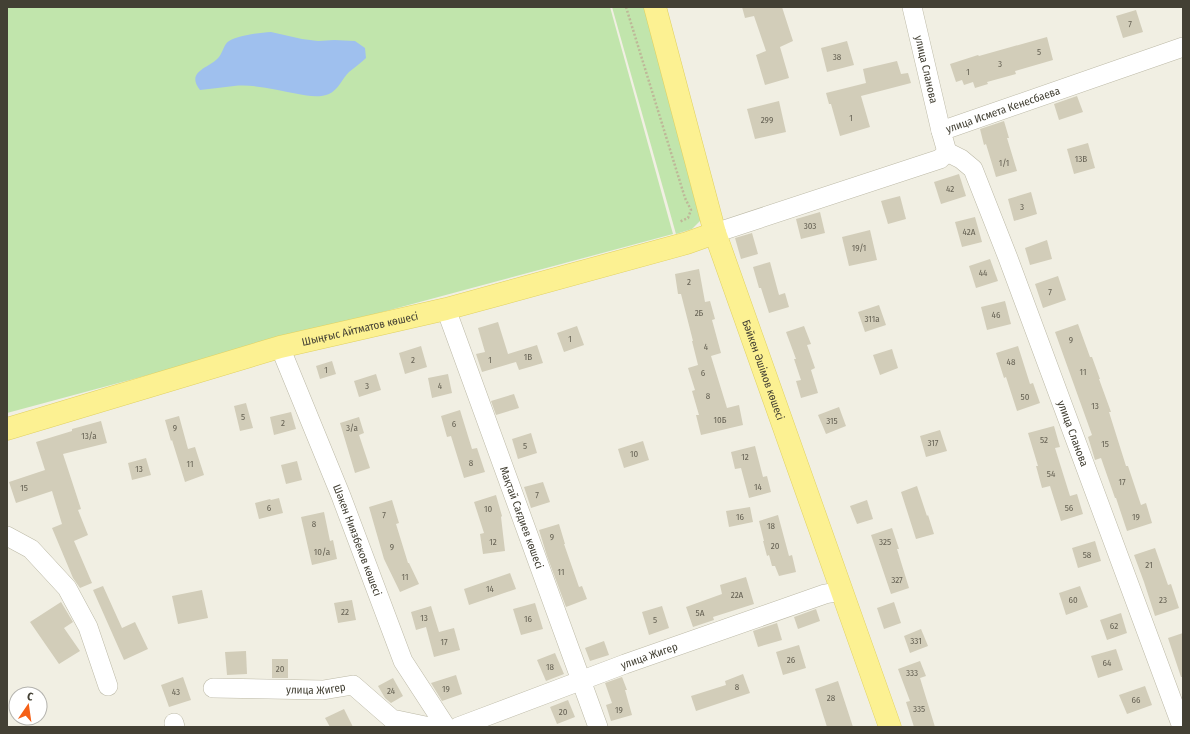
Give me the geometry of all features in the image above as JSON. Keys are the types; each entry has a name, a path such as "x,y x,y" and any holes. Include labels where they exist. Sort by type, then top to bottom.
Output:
{"main road":[{"name":"Бәйкен Әшімов көшесі","path":"655,7 714,232 890,727"},
{"name":"Шыңғыс Айтматов көшесі","path":"7,429 280,347 446,309 687,243 714,232"}],"street":[{"name":"улица Сланова","path":"912,7 942,131"},
{"name":"улица Исмета Кенесбаева","path":"947,152 942,131 1183,47"},
{"path":"714,232 940,159 947,152"},
{"name":"улица Сланова","path":"947,152 961,159 973,169 1014,273 1182,727"},
{"name":"Мақтай Сағдиев көшесі","path":"446,309 598,727"},
{"name":"Шәкен Ниязбеков көшесі","path":"280,347 341,496 403,661 446,727"},
{"path":"7,536 31,549 67,588 88,627 108,686"},
{"name":"улица Жигер","path":"458,727 625,664 825,594 842,591"},
{"name":"улица Жигер","path":"214,688 323,690 353,686 392,719 430,727"}],"path":[{"path":"626,7 685,198 691,210 688,218 679,222"}],"green space":[{"path":"7,7 610,7 673,234 7,413"},
{"path":"612,7 644,7 698,201 701,220 692,229 676,234"}],"water":[{"path":"271,32 318,41 355,41 365,48 366,58 349,72 335,90 322,96 305,95 250,86 234,86 200,90 196,84 195,78 197,74 200,70 219,57 227,42 244,36"}],"building":[{"path":"742,7 782,7 793,41 780,47 789,78 765,85 756,55 766,51 754,16 745,18"},
{"path":"1136,10 1143,32 1123,38 1116,16"},
{"path":"1047,37 1053,60 1015,71 1016,74 987,82 988,84 975,88 973,82 964,85 962,80 956,82 950,64"},
{"path":"847,41 854,65 827,72 821,48"},
{"path":"897,61 901,74 908,73 911,83 861,96 870,127 840,136 831,104 829,104 826,93 866,83 863,69"},
{"path":"1077,96 1083,112 1059,120 1054,104"},
{"path":"779,101 786,132 755,139 747,109"},
{"path":"1004,121 1009,138 1007,138 1017,171 996,177 986,144 984,145 980,129"},
{"path":"1088,143 1095,168 1074,174 1067,149"},
{"path":"959,174 966,196 941,204 934,182"},
{"path":"1031,192 1037,214 1014,221 1008,199"},
{"path":"900,196 906,219 888,224 881,201"},
{"path":"820,212 825,233 801,239 796,219"},
{"path":"975,217 982,242 962,247 955,222"},
{"path":"870,230 877,260 849,266 842,237"},
{"path":"752,233 758,254 741,259 735,238"},
{"path":"1047,240 1052,259 1030,265 1025,248"},
{"path":"990,259 998,281 976,288 969,266"},
{"path":"770,262 779,295 785,293 789,307 769,313 761,288 759,288 753,267"},
{"path":"699,269 705,302 710,301 715,319 712,320 721,353 711,356 727,408 739,405 743,425 701,435 696,415 699,415 692,391 695,390 688,368 698,365 681,294 678,294 675,274"},
{"path":"1058,276 1066,300 1043,308 1035,284"},
{"path":"1005,301 1011,324 987,330 981,307"},
{"path":"879,305 886,325 865,332 858,312"},
{"path":"498,322 508,354 537,345 543,363 519,370 516,362 482,372 476,354 485,352 478,328"},
{"path":"1078,324 1100,379 1126,466 1128,466 1141,505 1146,503 1152,523 1127,531 1101,458 1095,460 1088,437 1092,435 1055,332"},
{"path":"577,326 584,345 564,352 557,333"},
{"path":"804,326 811,344 807,345 815,368 811,370 818,393 801,398 796,381 801,380 794,359 796,359 786,332"},
{"path":"421,346 427,367 405,374 399,353"},
{"path":"1018,346 1030,384 1033,383 1040,403 1017,411 1006,377 1004,378 996,353"},
{"path":"892,349 898,368 880,375 873,355"},
{"path":"332,361 336,374 320,379 316,366"},
{"path":"376,374 381,390 359,397 354,381"},
{"path":"448,374 452,393 432,398 428,378"},
{"path":"514,394 519,408 496,415 491,401"},
{"path":"246,403 253,428 240,431 234,406"},
{"path":"839,407 846,426 826,434 818,415"},
{"path":"460,410 472,449 477,448 485,472 464,478 451,436 447,437 441,416"},
{"path":"291,412 296,429 274,435 270,417"},
{"path":"179,416 188,449 195,447 204,475 185,482 165,420"},
{"path":"359,417 364,433 359,435 370,468 355,473 340,423"},
{"path":"101,421 107,443 63,454 81,509 78,510 88,535 74,541 92,583 80,588 73,578 52,528 62,524 52,491 16,503 9,482 45,470 36,442 72,431 72,429"},
{"path":"1054,426 1060,447 1055,448 1070,496 1077,494 1083,514 1061,521 1050,486 1042,488 1036,466 1038,466 1028,433"},
{"path":"940,430 947,451 926,457 920,436"},
{"path":"531,433 537,453 518,459 512,439"},
{"path":"643,441 649,460 624,468 618,449"},
{"path":"755,446 763,477 767,476 771,492 749,498 741,468 735,469 731,452"},
{"path":"146,458 151,475 132,480 128,463"},
{"path":"297,461 302,480 286,484 281,465"},
{"path":"543,482 550,502 531,508 524,487"},
{"path":"917,486 934,534 916,539 901,492"},
{"path":"496,495 502,516 505,551 483,554 480,534 484,533 474,502"},
{"path":"279,498 283,513 259,519 255,503"},
{"path":"392,500 399,523 396,524 408,563 419,584 400,592 384,559 369,507"},
{"path":"867,500 873,519 857,524 850,506"},
{"path":"750,507 753,522 729,527 726,511"},
{"path":"324,512 330,541 333,540 337,559 312,565 301,517"},
{"path":"778,515 789,556 792,555 796,572 779,576 775,566 772,566 769,555 767,556 759,521"},
{"path":"559,524 564,544 579,587 582,586 587,599 566,607 539,530"},
{"path":"892,528 909,588 891,594 871,535"},
{"path":"1095,541 1101,561 1078,568 1072,548"},
{"path":"1155,548 1168,585 1171,584 1179,608 1155,616 1134,555"},
{"path":"510,573 516,589 469,605 464,589"},
{"path":"746,577 754,604 713,617 714,620 693,627 686,607 722,594 720,585"},
{"path":"103,586 122,628 135,622 148,649 124,660 93,590"},
{"path":"1080,586 1088,607 1066,615 1059,593"},
{"path":"202,590 208,618 178,624 172,596"},
{"path":"352,600 356,620 338,623 334,603"},
{"path":"61,602 73,622 64,628 80,651 59,664 30,622"},
{"path":"894,602 901,623 884,629 877,608"},
{"path":"535,603 543,629 521,635 513,609"},
{"path":"431,606 439,632 454,628 460,650 434,657 426,627 416,630 411,612"},
{"path":"662,606 669,628 649,635 642,612"},
{"path":"816,609 820,621 798,629 794,617"},
{"path":"1121,613 1127,633 1107,640 1100,620"},
{"path":"777,623 782,640 758,647 753,631"},
{"path":"921,629 928,646 910,653 904,636"},
{"path":"1183,633 1183,677 1181,677 1168,638"},
{"path":"604,641 609,655 590,661 585,648"},
{"path":"799,645 806,668 783,675 776,652"},
{"path":"1116,649 1123,670 1098,678 1091,656"},
{"path":"246,651 247,674 227,675 225,652"},
{"path":"555,653 564,674 546,681 537,660"},
{"path":"272,659 288,659 288,678 272,678"},
{"path":"920,661 926,676 920,678 935,727 914,727 906,702 910,701 898,669"},
{"path":"743,674 750,693 696,711 691,696 726,685 725,681"},
{"path":"456,675 462,694 442,701 431,683"},
{"path":"183,677 191,700 169,707 161,685"},
{"path":"622,677 627,690 625,690 632,715 611,721 606,705 612,703 605,683"},
{"path":"393,678 403,696 391,703 385,698 378,686"},
{"path":"838,681 853,727 827,727 815,689"},
{"path":"1145,686 1152,705 1127,714 1119,695"},
{"path":"568,700 575,717 557,724 550,707"},
{"path":"344,709 353,727 330,727 325,718"}]}
